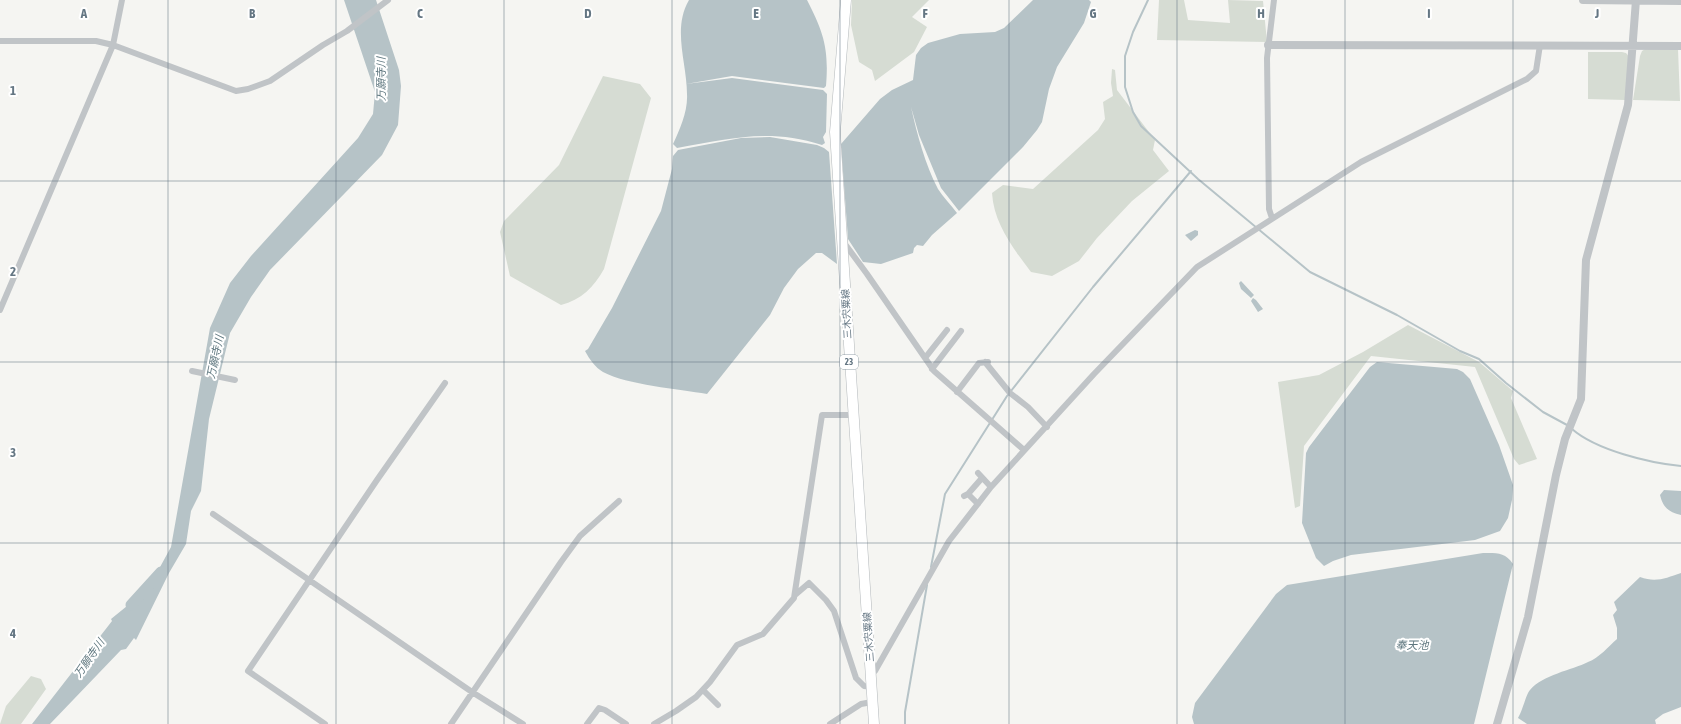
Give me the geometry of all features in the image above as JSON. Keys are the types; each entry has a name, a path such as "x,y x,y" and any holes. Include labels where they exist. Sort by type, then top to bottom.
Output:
{"main road":[{"name":"三木宍粟線","path":"846,0 836,132 841,240 874,724"}],"street":[{"path":"0,310 113,45 122,0"},
{"path":"1272,218 1269,209 1267,65 1274,0"},
{"path":"1582,0 1681,1"},
{"path":"1497,724 1528,617 1556,475 1568,432 1581,399 1586,260 1628,105 1636,0"},
{"path":"0,41 96,41 113,45 236,91 253,88 270,81 386,2"},
{"path":"1268,45 1681,46"},
{"path":"871,672 876,671 949,541 991,487 1094,374 1197,267 1361,162 1527,79 1536,71 1540,45"},
{"path":"841,240 850,249 932,369 1024,450"},
{"path":"925,358 946,330"},
{"path":"932,369 961,331"},
{"path":"957,392 972,370 979,363 988,362 1010,393 1028,407 1047,427"},
{"path":"192,371 232,379"},
{"path":"325,724 248,672 377,480 445,384"},
{"path":"795,595 822,415 853,415"},
{"path":"978,504 966,495 980,475 991,487"},
{"path":"451,724 580,536 619,501"},
{"path":"213,514 472,692 523,724"},
{"path":"654,724 676,712 703,690 737,645 764,634 795,595 809,583 826,600 834,611 856,678 864,686 872,687"},
{"path":"703,690 718,705"},
{"path":"830,724 861,704 872,702"},
{"path":"588,724 599,708 605,710 626,724"}],"shaded area":[{"path":"852,0 929,0 912,17 927,27 914,52 875,81 872,70 859,62 851,25"},
{"path":"1159,0 1184,0 1188,20 1230,23 1228,0 1263,1 1267,42 1157,40"},
{"path":"1647,48 1678,49 1680,101 1633,100 1640,56 1642,51"},
{"path":"1588,52 1622,52 1626,53 1630,58 1625,100 1588,99"},
{"path":"1112,69 1115,70 1117,90 1155,140 1153,150 1169,171 1132,201 1097,238 1079,261 1052,276 1031,272 1011,245 1000,225 996,215 992,193 1003,185 1033,189 1098,130 1105,119 1103,102 1113,96 1111,83"},
{"path":"603,76 640,84 651,98 604,269 596,282 586,292 575,300 561,305 510,276 500,232 504,221 559,165"},
{"path":"1408,325 1479,362 1513,391 1511,398 1537,459 1519,465 1514,459 1475,367 1371,356 1304,446 1300,506 1295,508 1278,382 1319,375 1363,352"},
{"path":"31,676 41,679 46,689 21,724 0,724 6,706"}],"water":[{"path":"344,0 376,0 399,70 401,86 398,125 382,155 270,270 251,297 230,333 209,419 201,491 191,511 186,544 169,573 136,640 134,638 126,649 121,650 50,724 32,724 112,621 111,619 148,589 171,547 210,328 230,283 251,256 358,138 373,114 375,92"},
{"path":"689,0 807,0 818,22 826,51 827,73 826,86 824,88 732,76 686,84 681,34 684,11"},
{"path":"1033,0 1089,0 1091,2 1084,23 1057,67 1049,89 1042,122 1037,130 1023,147 959,211 941,188 919,135 911,107 922,149 933,179 940,192 957,213 932,235 923,246 917,245 914,248 913,253 881,264 863,262 848,239 841,144 880,99 892,90 913,80 916,55 921,48 928,43 960,34 995,32 1004,28"},
{"path":"732,78 823,90 827,94 826,132 823,137 825,143 822,145 784,137 766,136 732,139 677,148 673,144 685,113 687,100 686,84"},
{"path":"770,137 817,145 829,152 837,264 822,253 816,253 798,269 784,288 770,315 707,394 625,380 600,370 585,351 588,349 612,308 661,211 672,169 673,156 678,150 741,138"},
{"path":"1195,230 1198,231 1198,235 1191,241 1185,235"},
{"path":"1241,281 1254,295 1251,298 1241,289 1239,283"},
{"path":"1253,298 1263,309 1258,312 1251,301"},
{"path":"1377,362 1457,369 1463,372 1470,379 1499,445 1513,485 1512,500 1508,518 1500,531 1475,540 1351,555 1333,561 1324,566 1316,558 1302,523 1306,453 1370,367"},
{"path":"1664,490 1681,491 1681,515 1669,511 1665,506 1660,495"},
{"name":"奉天池","path":"1483,553 1497,553 1504,555 1513,564 1474,724 1194,724 1192,717 1195,703 1276,594 1287,585"},
{"path":"1681,573 1681,707 1663,714 1655,720 1656,724 1527,724 1518,718 1530,690 1535,685 1542,680 1592,660 1600,655 1617,639 1617,628 1613,615 1617,610 1614,602 1640,577 1656,580"}],"waterway":[{"path":"1148,0 1133,32 1125,56 1125,87 1133,112 1141,126 1198,179 1310,272 1397,315 1460,351 1479,359 1506,383 1543,412 1567,425"},
{"path":"931,567 945,494 1007,396 1093,287 1191,171"},
{"path":"1572,429 1582,436 1609,449 1639,459 1681,466"},
{"name":"万願寺川","path":"131,605 161,572"},
{"path":"905,724 905,712 927,585"}]}
